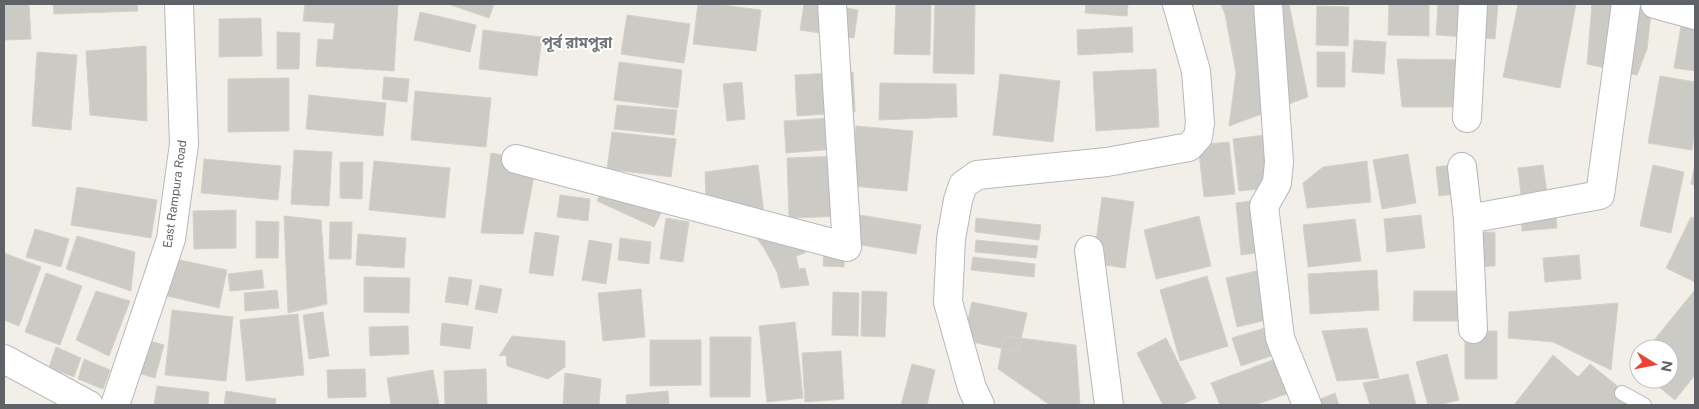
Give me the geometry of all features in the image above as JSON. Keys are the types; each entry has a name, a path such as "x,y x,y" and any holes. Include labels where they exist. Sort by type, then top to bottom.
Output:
{"street":[{"name":"East Rampura Road","path":"116,405 171,240 184,144 180,4"},
{"path":"516,159 847,247 832,4"},
{"path":"980,405 972,388 948,302 951,239 958,200 963,185 977,175 1107,162 1189,146 1198,137 1200,123 1196,71 1177,4"},
{"path":"1268,4 1279,162 1277,183 1264,206 1280,338 1307,405"},
{"path":"1467,118 1473,4"},
{"path":"1468,219 1600,195 1626,4"},
{"path":"1655,4 1695,15"},
{"path":"1462,168 1468,219 1473,329"},
{"path":"1089,250 1109,405"},
{"path":"4,359 89,405"}],"lane":[{"path":"1622,393 1644,405"}],"building":[{"path":"4,4 29,4 31,39 4,40"},
{"path":"53,4 137,4 138,11 54,14"},
{"path":"305,4 398,4 394,71 316,66 318,39 333,40 335,23 303,21"},
{"path":"448,4 494,4 489,18"},
{"path":"698,4 714,4 761,10 756,51 693,44"},
{"path":"804,4 820,4 858,10 854,38 800,30"},
{"path":"896,4 931,4 930,55 894,54"},
{"path":"935,4 975,4 974,74 933,73"},
{"path":"1086,4 1128,4 1127,16 1085,13"},
{"path":"1221,4 1289,4 1308,97 1229,126 1236,73 1225,14"},
{"path":"1389,4 1429,4 1429,36 1388,35"},
{"path":"1438,4 1498,4 1495,39 1436,35"},
{"path":"1518,4 1576,4 1560,88 1503,77"},
{"path":"1592,4 1652,4 1647,49 1637,75 1587,64"},
{"path":"1317,6 1349,7 1348,46 1316,45"},
{"path":"1684,8 1695,10 1695,71 1674,68"},
{"path":"420,12 476,25 470,52 414,40"},
{"path":"627,15 690,24 684,63 621,54"},
{"path":"261,18 262,56 219,57 219,19"},
{"path":"1132,27 1133,52 1078,55 1077,30"},
{"path":"483,30 542,37 537,76 479,69"},
{"path":"277,32 300,33 299,69 277,69"},
{"path":"1354,40 1386,42 1384,74 1352,72"},
{"path":"146,46 147,121 90,115 86,51"},
{"path":"37,52 77,55 71,130 32,126"},
{"path":"1317,52 1345,52 1345,87 1317,87"},
{"path":"1397,59 1469,60 1474,107 1402,107"},
{"path":"619,62 682,70 678,108 614,100"},
{"path":"1156,69 1159,127 1096,131 1093,72"},
{"path":"853,72 855,112 797,116 795,75"},
{"path":"1000,74 1060,81 1053,142 993,135"},
{"path":"1660,76 1695,82 1695,130 1692,150 1648,143"},
{"path":"384,77 409,79 407,102 382,99"},
{"path":"289,78 289,131 228,132 228,79"},
{"path":"742,82 745,119 727,121 723,84"},
{"path":"880,83 956,84 957,117 879,120"},
{"path":"415,91 491,98 486,147 411,140"},
{"path":"309,95 386,103 383,136 306,129"},
{"path":"617,105 677,110 674,135 614,129"},
{"path":"846,117 848,148 786,153 784,121"},
{"path":"856,126 913,131 907,191 851,186"},
{"path":"612,132 676,139 671,177 607,169"},
{"path":"1264,135 1270,188 1239,191 1233,139"},
{"path":"1229,142 1235,194 1204,197 1198,145"},
{"path":"294,150 332,152 329,206 291,204"},
{"path":"491,153 537,160 523,234 481,233"},
{"path":"1408,154 1416,203 1382,209 1373,160"},
{"path":"843,156 846,216 789,218 787,158"},
{"path":"204,159 281,166 278,200 201,193"},
{"path":"374,161 450,168 445,218 369,210"},
{"path":"1367,161 1371,202 1307,208 1303,183 1323,167"},
{"path":"340,162 363,162 362,199 340,198"},
{"path":"1476,162 1479,191 1439,196 1436,167"},
{"path":"1695,163 1695,185 1691,184"},
{"path":"758,165 765,222 706,197 705,172"},
{"path":"1543,165 1548,200 1522,203 1518,168"},
{"path":"1653,165 1684,172 1671,233 1640,226"},
{"path":"607,179 665,205 654,227 597,201"},
{"path":"77,187 157,200 151,238 71,225"},
{"path":"560,195 590,199 588,221 557,217"},
{"path":"1102,197 1134,202 1125,268 1093,263"},
{"path":"1266,199 1272,251 1241,255 1236,203"},
{"path":"1555,204 1557,228 1522,231 1520,207"},
{"path":"236,210 236,248 194,249 193,211"},
{"path":"853,214 921,225 916,254 849,243"},
{"path":"1421,215 1425,248 1387,252 1384,219"},
{"path":"284,216 321,220 327,304 288,313"},
{"path":"1199,216 1211,266 1156,279 1144,230"},
{"path":"1691,217 1695,219 1695,282 1666,268"},
{"path":"666,218 689,222 683,262 660,259"},
{"path":"976,218 1041,225 1039,240 975,232"},
{"path":"1355,219 1361,261 1308,267 1303,225"},
{"path":"256,221 279,222 278,258 256,258"},
{"path":"330,222 352,222 351,259 329,259"},
{"path":"797,227 805,253 796,256 799,269 805,268 809,285 781,288 777,272 764,248 752,232"},
{"path":"35,229 69,239 61,267 26,257"},
{"path":"535,232 559,236 553,276 529,273"},
{"path":"1495,232 1495,266 1458,267 1458,233"},
{"path":"358,234 406,238 404,268 356,265"},
{"path":"825,235 846,237 844,267 823,266"},
{"path":"77,236 135,252 131,291 66,269"},
{"path":"620,238 651,242 649,264 618,260"},
{"path":"589,240 612,244 606,284 582,280"},
{"path":"976,240 1038,246 1036,258 975,252"},
{"path":"4,253 41,267 19,326 4,320"},
{"path":"1579,255 1581,279 1545,282 1543,258"},
{"path":"973,257 1035,264 1034,277 971,270"},
{"path":"175,259 227,270 219,308 167,296"},
{"path":"1281,265 1292,314 1237,327 1226,278"},
{"path":"262,270 264,288 230,291 228,274"},
{"path":"1377,270 1379,310 1310,314 1308,274"},
{"path":"46,273 82,286 60,345 25,332"},
{"path":"1207,276 1228,346 1180,361 1160,290"},
{"path":"364,277 410,278 409,313 364,312"},
{"path":"449,277 472,280 468,305 445,302"},
{"path":"480,285 502,289 497,313 475,309"},
{"path":"641,289 645,337 603,341 598,293"},
{"path":"277,290 279,308 245,311 244,293"},
{"path":"96,291 130,301 109,356 76,340"},
{"path":"862,291 887,292 885,337 861,336"},
{"path":"1414,291 1471,291 1471,321 1413,321"},
{"path":"1694,291 1695,375 1675,400 1661,389 1679,389 1679,339 1655,339"},
{"path":"833,292 859,293 858,336 832,335"},
{"path":"972,302 1027,313 1018,352 963,340"},
{"path":"1618,303 1611,370 1553,342 1508,338 1509,312"},
{"path":"172,310 233,317 226,381 165,375"},
{"path":"323,312 329,356 309,359 303,315"},
{"path":"298,314 304,375 246,381 240,320"},
{"path":"795,322 803,398 767,402 759,326"},
{"path":"442,323 473,327 470,349 440,345"},
{"path":"408,326 409,354 370,356 369,327"},
{"path":"1268,327 1277,354 1241,366 1232,338"},
{"path":"1367,328 1379,378 1337,381 1322,331"},
{"path":"1465,331 1497,331 1497,379 1465,379"},
{"path":"512,336 565,341 565,367 548,379 507,366 506,355 499,356"},
{"path":"1004,336 1076,345 1080,405 1050,405 998,369"},
{"path":"710,337 751,337 750,397 710,397"},
{"path":"1166,338 1196,398 1181,405 1163,405 1137,353"},
{"path":"147,340 164,345 155,378 138,373"},
{"path":"650,340 701,340 701,385 650,386"},
{"path":"56,347 81,358 74,377 49,367"},
{"path":"841,351 844,399 805,402 802,353"},
{"path":"1447,354 1459,400 1439,405 1428,405 1416,362"},
{"path":"1553,355 1578,377 1590,364 1641,405 1514,405"},
{"path":"1278,358 1292,392 1255,405 1220,405 1211,383"},
{"path":"84,359 110,370 103,389 78,379"},
{"path":"912,364 935,370 927,405 901,405"},
{"path":"365,369 366,397 328,398 327,370"},
{"path":"486,369 487,405 445,405 444,371"},
{"path":"433,370 439,405 391,405 387,378"},
{"path":"565,373 601,379 599,405 563,405"},
{"path":"1408,374 1416,405 1370,405 1363,383"},
{"path":"157,386 209,392 208,405 154,405"},
{"path":"226,391 276,399 275,405 224,405"},
{"path":"668,391 669,405 627,405 626,395"},
{"path":"1335,393 1339,405 1306,405"}],"district":[{"name":"পূর্ব রামপুরা","path":"577,43"}]}
